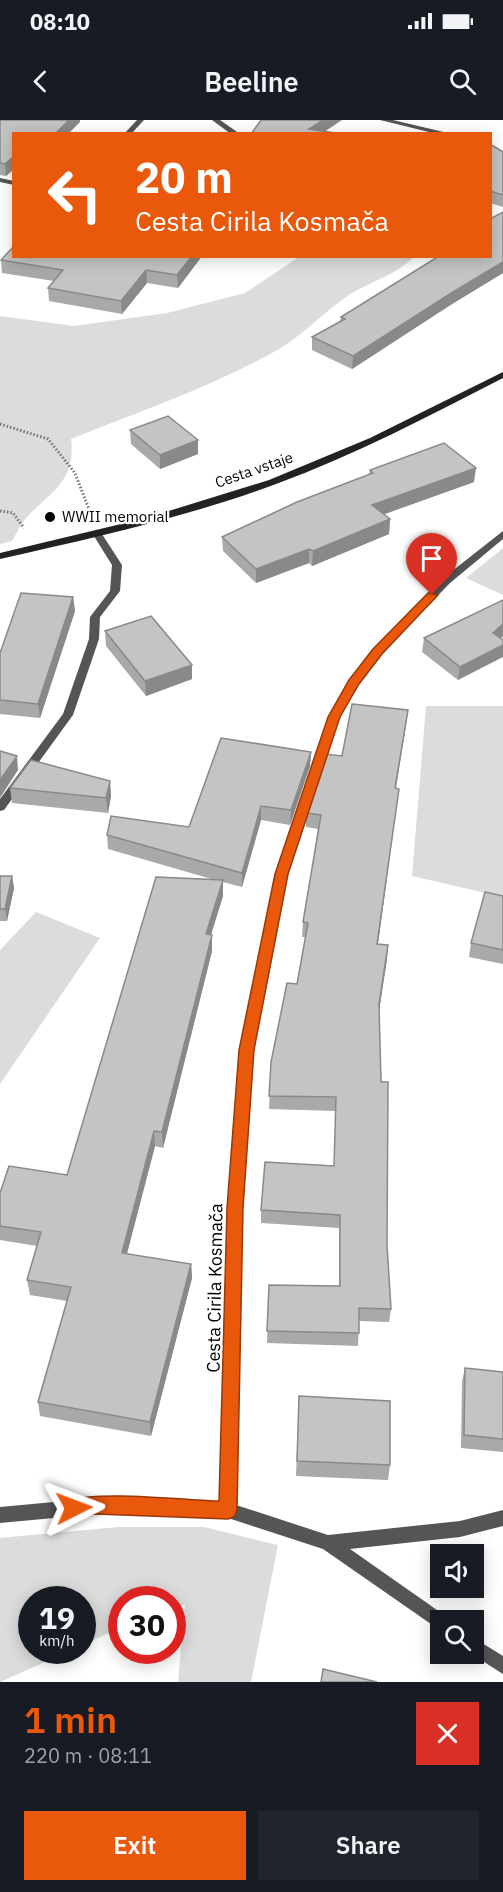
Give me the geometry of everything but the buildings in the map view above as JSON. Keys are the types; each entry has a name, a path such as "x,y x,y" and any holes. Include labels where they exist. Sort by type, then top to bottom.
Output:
{"main road":[{"name":"Cesta vstaje","path":"0,556 97,533 238,494 334,457 503,375"}],"street":[{"path":"129,132 141,120"},
{"path":"215,120 234,132"},
{"path":"383,120 440,132"},
{"path":"0,807 68,715 94,639 95,617 115,591 117,565 97,533"},
{"name":"Cesta Cirila Kosmača","path":"228,1510 235,1208 247,1050 282,874 334,717 354,682 377,652 446,581 503,534"},
{"path":"0,1515 96,1506 228,1510 328,1543 430,1615"},
{"path":"328,1543 460,1529 503,1518"},
{"path":"484,1653 503,1666"}],"path":[{"path":"0,424 48,439 75,473 97,533"}],"shaded area":[{"path":"298,258 413,258 392,273 352,293 293,340 248,366 71,439 70,465 60,484 25,519 12,541 0,544 0,316 74,326 167,313 245,293"},
{"path":"503,548 503,595 466,578"},
{"path":"426,706 503,706 503,897 412,876"},
{"path":"36,912 100,938 0,1084 0,950"},
{"path":"118,1527 204,1527 278,1545 251,1682 178,1682 180,1664 186,1664 186,1586 108,1586 108,1633 96,1639 96,1586 18,1586 18,1664 40,1664 0,1682 0,1538"}],"place":[{"name":"WWII memorial","path":"50,517"}],"route":[{"path":"74,1508 96,1506 228,1510 235,1208 247,1050 282,874 334,717 354,682 377,652 432,595"}]}
